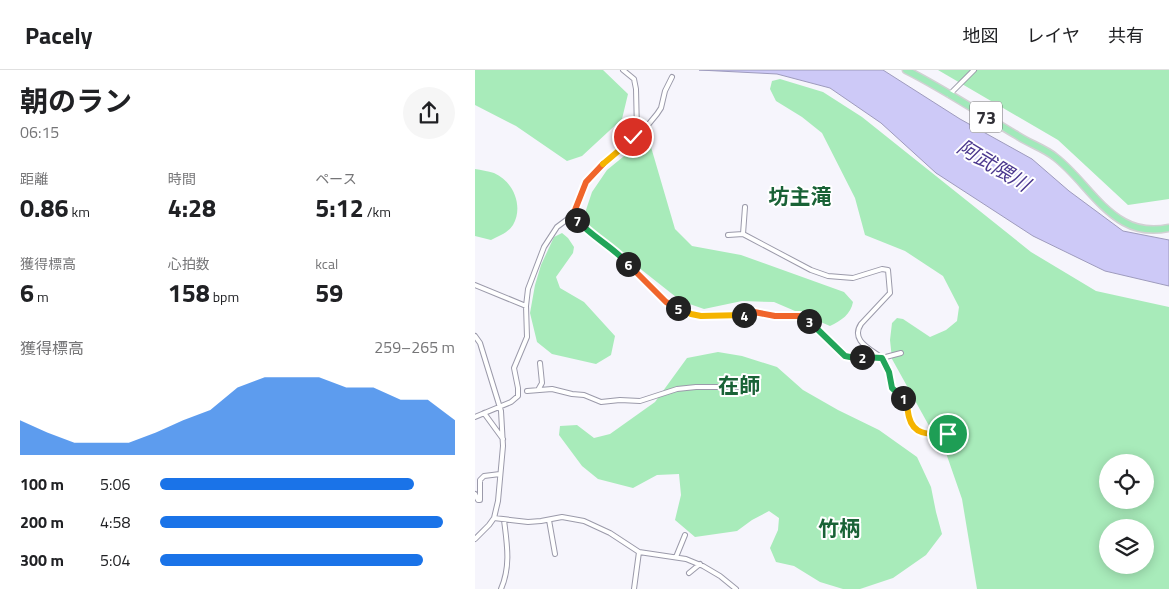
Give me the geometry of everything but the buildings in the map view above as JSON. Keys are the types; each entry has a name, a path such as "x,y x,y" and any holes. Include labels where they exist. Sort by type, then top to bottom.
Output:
{"main road":[{"name":"73","path":"906,70 1024,140 1053,155 1104,208 1124,222 1154,230 1169,228"}],"street":[{"path":"475,417 518,396 514,368 527,337 526,306 528,290 544,247 557,227 573,215 586,182 611,156 629,142 637,131 634,79 623,70"},
{"path":"949,95 974,70"},
{"path":"635,134 643,131 661,108 668,83 672,77"},
{"path":"743,234 745,207"},
{"path":"573,215 589,232 619,255 666,302 686,312 701,316 740,315 754,312 775,316 801,316 809,321 845,356 882,358 901,353"},
{"path":"728,236 743,234 822,275 853,278 888,270 890,293 858,328 857,334 865,346 882,358 889,372 892,388 905,400 910,420 920,432 926,435 962,436"},
{"path":"475,285 526,306"},
{"path":"475,336 480,343 500,406 503,439 498,501 494,518 489,526 475,539"},
{"path":"538,390 543,383 540,363"},
{"path":"527,391 552,389 583,395 601,402 639,400 696,387 748,387"},
{"path":"484,413 503,439"},
{"path":"475,494 478,500 480,500 480,480 484,476 500,474"},
{"path":"494,518 528,522 562,517 584,521 610,532 639,552 687,559 700,564 737,589"},
{"path":"574,525 575,519"},
{"path":"501,589 507,574 509,558 503,520"},
{"path":"549,520 555,554"},
{"path":"676,557 685,535"},
{"path":"634,589 639,552"},
{"path":"689,573 700,564"}],"green space":[{"path":"475,70 603,70 628,94 622,119 582,156 567,161 516,126 475,105"},
{"path":"938,70 1169,70 1169,199 1128,205 1058,140"},
{"path":"780,79 823,92 862,117 1031,252 1096,291 1169,307 1169,589 977,589 962,499 946,453 892,359 890,340 892,323 897,318 903,319 930,337 946,330 957,321 959,307 943,276 905,251 865,235 855,198 822,133 802,117 776,101 770,89 772,81"},
{"path":"640,143 651,147 675,229 692,246 741,255 844,292 853,302 848,314 830,326 774,302 742,301 704,309 681,301 590,229 585,213 592,192 607,170"},
{"path":"475,169 492,172 501,177 511,188 517,202 516,218 511,228 491,240 475,236"},
{"path":"562,233 574,247 573,253 556,277 560,288 584,302 615,336 611,355 596,364 552,354 537,342 530,313 535,285 541,265 554,237"},
{"path":"718,352 742,356 777,367 803,390 879,430 917,457 931,487 942,534 926,555 893,578 860,589 843,589 820,582 794,566 776,562 770,548 778,530 779,518 769,511 737,531 695,537 675,520 681,495 679,474 657,475 633,488 598,479 582,466 559,435 560,426 577,425 594,438 610,434 655,402 687,358"}],"water":[{"name":"阿武隈川","path":"699,70 883,70 960,119 1032,159 1069,191 1123,231 1169,240 1169,286 1105,271 1033,236 936,173 881,123 830,88 777,74"}],"district":[{"name":"坊主滝","path":"800,196"},
{"name":"在師","path":"739,385"},
{"name":"竹柄","path":"839,528"}],"route":[{"path":"633,137 597,169 586,182 573,215 585,229 619,255 666,302 686,312 696,316 740,315 754,312 775,316 801,316 819,330 845,356 850,358 872,356 882,358 889,372 890,384 905,400 910,420 915,427 926,435 948,434"}]}
